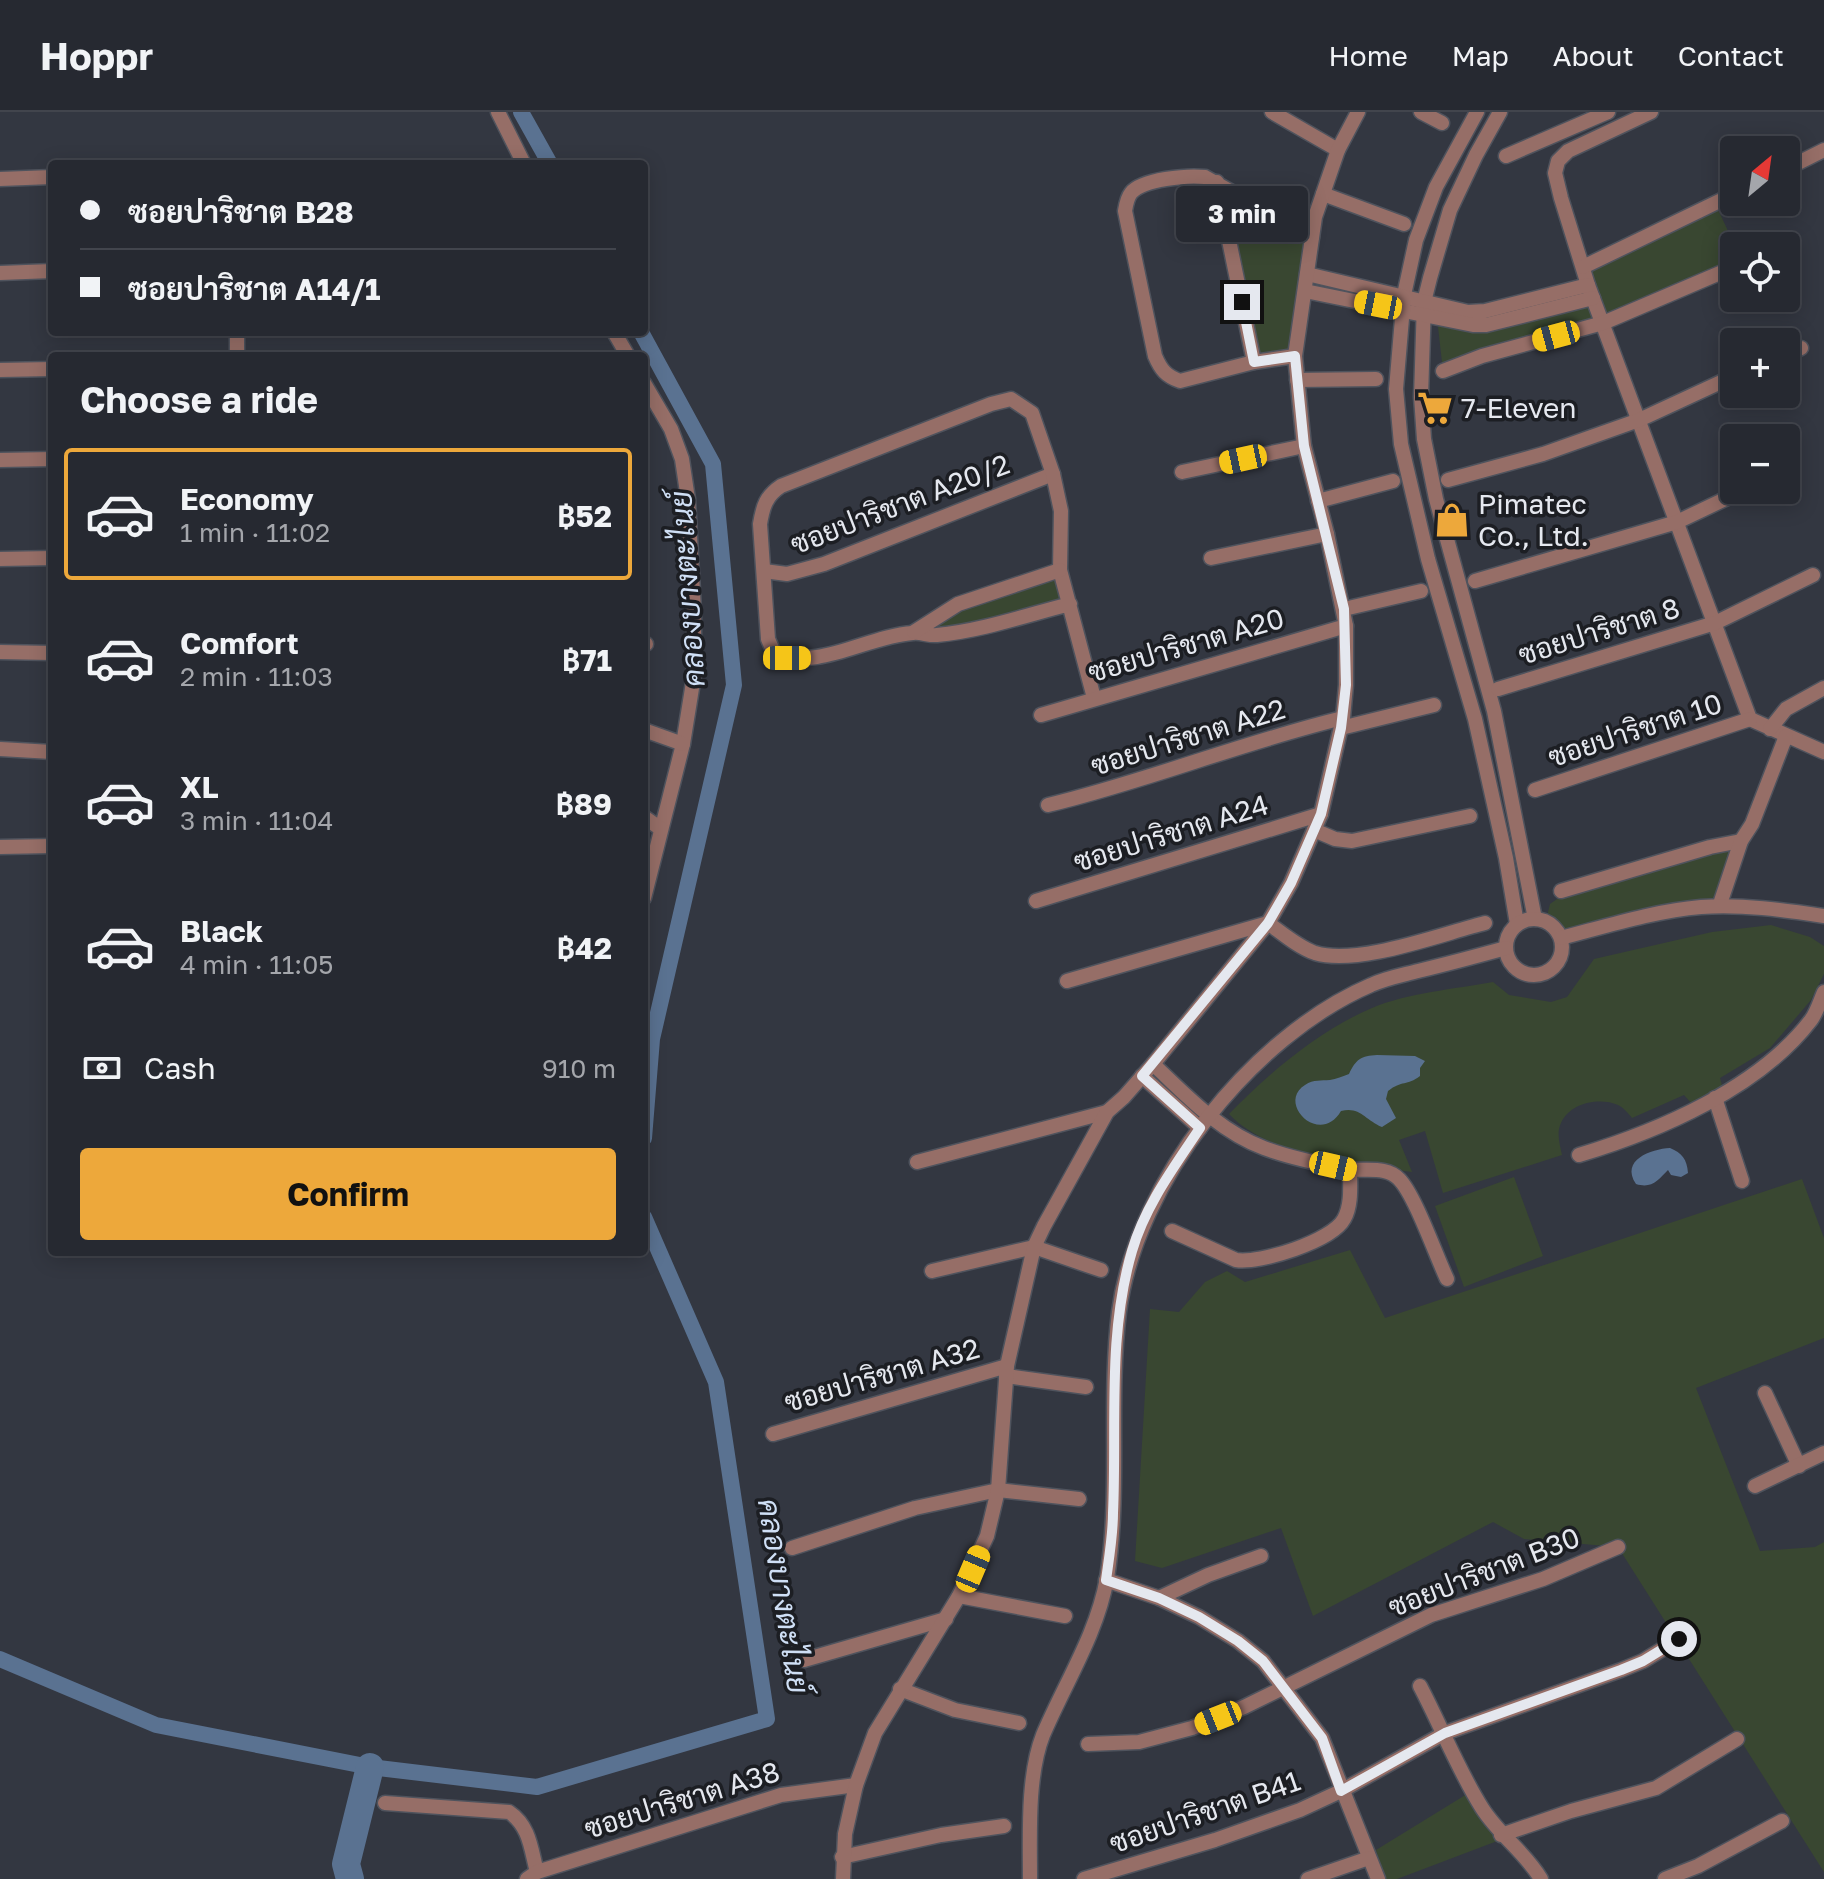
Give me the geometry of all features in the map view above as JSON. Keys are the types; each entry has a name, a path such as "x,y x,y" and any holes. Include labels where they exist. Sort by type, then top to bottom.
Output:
{"street":[{"path":"498,112 522,160"},
{"path":"1272,112 1338,150"},
{"path":"843,1879 842,1857 856,1785 875,1733 946,1619 987,1536 998,1490 1006,1371 1034,1247 1107,1112 1153,1064 1268,923 1291,883 1321,814 1342,723 1346,626 1327,534 1304,446 1295,356 1312,237 1323,194 1338,150 1358,112"},
{"path":"1421,112 1442,123"},
{"path":"1477,112 1436,187 1416,240 1403,303 1396,389 1401,444 1428,559 1475,719 1506,858 1517,924"},
{"path":"1500,112 1450,210 1424,309 1421,397 1424,439 1436,499 1494,711 1535,919"},
{"path":"1651,112 1568,151 1558,161 1555,173 1561,198 1591,291 1750,719 1824,752"},
{"path":"1506,156 1599,113"},
{"path":"1800,162 1824,150"},
{"path":"1295,356 1254,362 1180,381 1169,377 1161,370 1155,356 1125,211 1128,196 1139,185 1192,175 1217,182 1312,237"},
{"path":"0,179 48,177"},
{"path":"1217,182 1254,362"},
{"path":"1323,194 1404,224"},
{"path":"1583,267 1720,201"},
{"path":"0,273 48,271"},
{"path":"1443,371 1482,356 1603,323 1720,273"},
{"path":"1307,274 1424,309 1468,312 1591,291"},
{"path":"1305,291 1403,303"},
{"path":"0,370 48,369"},
{"path":"1297,380 1376,379"},
{"path":"1448,480 1543,454 1639,420 1720,382"},
{"path":"648,390 671,429 682,459 688,499 694,611 694,676 683,744 648,882"},
{"path":"1060,570 958,604 933,617 914,632 811,658 787,658 774,653 768,639 760,524 762,509 769,494 781,486 1011,399 1032,413 1053,474 1061,511 1060,570 1094,698"},
{"path":"1182,472 1304,446"},
{"path":"0,460 48,459"},
{"name":"ซอยปาริชาต A20/2","path":"764,571 787,574 824,564 1053,474"},
{"path":"1318,501 1393,481"},
{"path":"1475,581 1677,522 1720,501"},
{"path":"1211,558 1327,534"},
{"path":"0,559 48,558"},
{"name":"ซอยปาริชาต 8","path":"1498,689 1715,623 1813,575"},
{"path":"1344,609 1421,591"},
{"path":"914,632 934,636 963,631 1070,604"},
{"name":"ซอยปาริชาต A20","path":"1041,715 1346,626"},
{"path":"0,652 48,653"},
{"path":"1770,729 1786,709 1824,688"},
{"name":"ซอยปาริชาต A22","path":"1048,805 1089,795 1297,729 1434,705"},
{"name":"ซอยปาริชาต 10","path":"1535,790 1750,719"},
{"path":"648,731 683,744"},
{"path":"1721,901 1741,841 1752,824 1786,736"},
{"path":"0,749 48,752"},
{"name":"ซอยปาริชาต A24","path":"1036,901 1321,814"},
{"path":"1314,830 1335,839 1352,841 1470,816"},
{"path":"648,820 661,829"},
{"path":"1561,891 1710,847 1741,841"},
{"path":"0,847 48,846"},
{"path":"1561,938 1653,915 1700,907 1759,906 1824,916"},
{"path":"1535,919 1551,924 1561,938 1563,948 1554,967 1545,973 1524,973 1515,967 1506,948 1507,939 1517,924 1535,919"},
{"path":"1067,981 1268,923 1314,952 1337,957 1363,955 1485,923"},
{"path":"1030,1879 1033,1786 1042,1738 1081,1656 1106,1580 1113,1516 1114,1380 1119,1311 1132,1250 1156,1194 1204,1122 1271,1048 1310,1019 1370,985 1506,948"},
{"path":"1579,1155 1663,1126 1715,1098 1769,1062 1818,1020 1824,992"},
{"path":"1153,1064 1204,1122"},
{"path":"1142,1076 1204,1122 1266,1149 1350,1170 1382,1170 1398,1178 1407,1190 1447,1279"},
{"path":"1715,1098 1742,1181"},
{"path":"917,1162 1107,1112"},
{"path":"1172,1231 1236,1260 1248,1262 1269,1258 1319,1238 1343,1222 1348,1208 1350,1170"},
{"path":"932,1271 1034,1247 1101,1270"},
{"path":"1006,1371 1086,1387"},
{"name":"ซอยปาริชาต A32","path":"773,1434 1006,1371"},
{"path":"1765,1393 1799,1466"},
{"path":"1755,1486 1824,1453"},
{"path":"792,1548 915,1508 998,1490 1079,1499"},
{"name":"ซอยปาริชาต B30","path":"1088,1744 1139,1742 1192,1728 1283,1688 1431,1615 1543,1579 1618,1547"},
{"path":"1159,1598 1208,1575 1261,1556"},
{"path":"1106,1580 1159,1598 1199,1617 1263,1661 1322,1738 1374,1878"},
{"path":"959,1596 1065,1616"},
{"path":"804,1660 946,1619"},
{"name":"ซอยปาริชาต B41","path":"1084,1879 1215,1840 1300,1810 1341,1791 1445,1733 1632,1665 1679,1639"},
{"path":"1420,1686 1471,1788 1501,1835 1520,1849 1541,1879"},
{"path":"900,1689 955,1710 1019,1723"},
{"path":"1501,1835 1571,1811 1656,1788 1737,1739"},
{"name":"ซอยปาริชาต A38","path":"532,1876 781,1795 856,1785"},
{"path":"385,1803 509,1812 519,1818 526,1830 532,1876"},
{"path":"1665,1879 1698,1866 1782,1821"},
{"path":"842,1857 941,1835 1004,1826"},
{"path":"1308,1879 1369,1858"}],"green space":[{"path":"1217,182 1312,237 1295,356 1254,362"},
{"path":"1715,203 1728,232 1720,232 1720,273 1603,323 1443,371 1437,318 1593,298 1583,267"},
{"path":"1060,570 1070,604 962,631 914,632 933,617"},
{"path":"1735,846 1721,901 1563,933 1559,925 1547,916 1550,904 1560,897"},
{"path":"1771,925 1810,937 1824,946 1824,974 1811,1000 1770,1048 1720,1078 1723,1089 1693,1105 1684,1095 1632,1118 1622,1107 1610,1103 1594,1102 1578,1106 1565,1116 1560,1127 1562,1155 1443,1193 1425,1131 1399,1140 1412,1172 1340,1162 1290,1149 1266,1140 1229,1114 1261,1083 1332,1028 1386,1003 1493,982 1509,995 1551,1002 1567,997 1594,959 1712,932"},
{"path":"1514,1177 1543,1256 1464,1287 1435,1206"},
{"path":"1802,1179 1824,1238 1824,1338 1696,1388 1760,1551 1815,1547 1824,1542 1824,1872 1618,1547 1524,1539 1493,1522 1313,1616 1281,1528 1162,1568 1135,1561 1150,1309 1179,1312 1205,1282 1227,1271 1245,1282 1350,1250 1385,1318"},
{"path":"1467,1794 1500,1840 1397,1879 1385,1879 1376,1850"}],"water":[{"path":"1377,1055 1415,1056 1425,1061 1420,1068 1420,1076 1388,1091 1386,1099 1396,1118 1382,1127 1358,1112 1348,1110 1341,1111 1332,1121 1322,1125 1304,1118 1298,1111 1295,1102 1297,1093 1305,1085 1349,1074 1360,1059"},
{"path":"1670,1148 1683,1157 1688,1173 1681,1177 1671,1175 1668,1170 1651,1184 1636,1184 1632,1176 1635,1162 1654,1151"}],"waterway":[{"name":"คลองบางตะไนย์","path":"521,112 548,160"},
{"name":"คลองบางตะไนย์","path":"643,336 713,464 734,685 652,1039 648,1088"},
{"name":"คลองบางตะไนย์","path":"0,1659 156,1725 370,1767 537,1787 767,1719 716,1382 648,1226"},
{"name":"คลองบางตะไนย์","path":"350,1879 346,1864 370,1767"}],"place":[{"name":"7-Eleven","path":"1435,408"},
{"name":"Pimatec Co., Ltd.","path":"1452,520"}],"route":[{"path":"1242,302 1254,362 1295,356 1304,446 1344,609 1346,685 1343,718 1321,814 1291,883 1268,923 1142,1076 1200,1128 1156,1194 1132,1250 1119,1311 1114,1380 1113,1516 1106,1580 1159,1598 1199,1617 1263,1661 1322,1738 1341,1791 1445,1733 1621,1670 1643,1661 1679,1639"}]}
